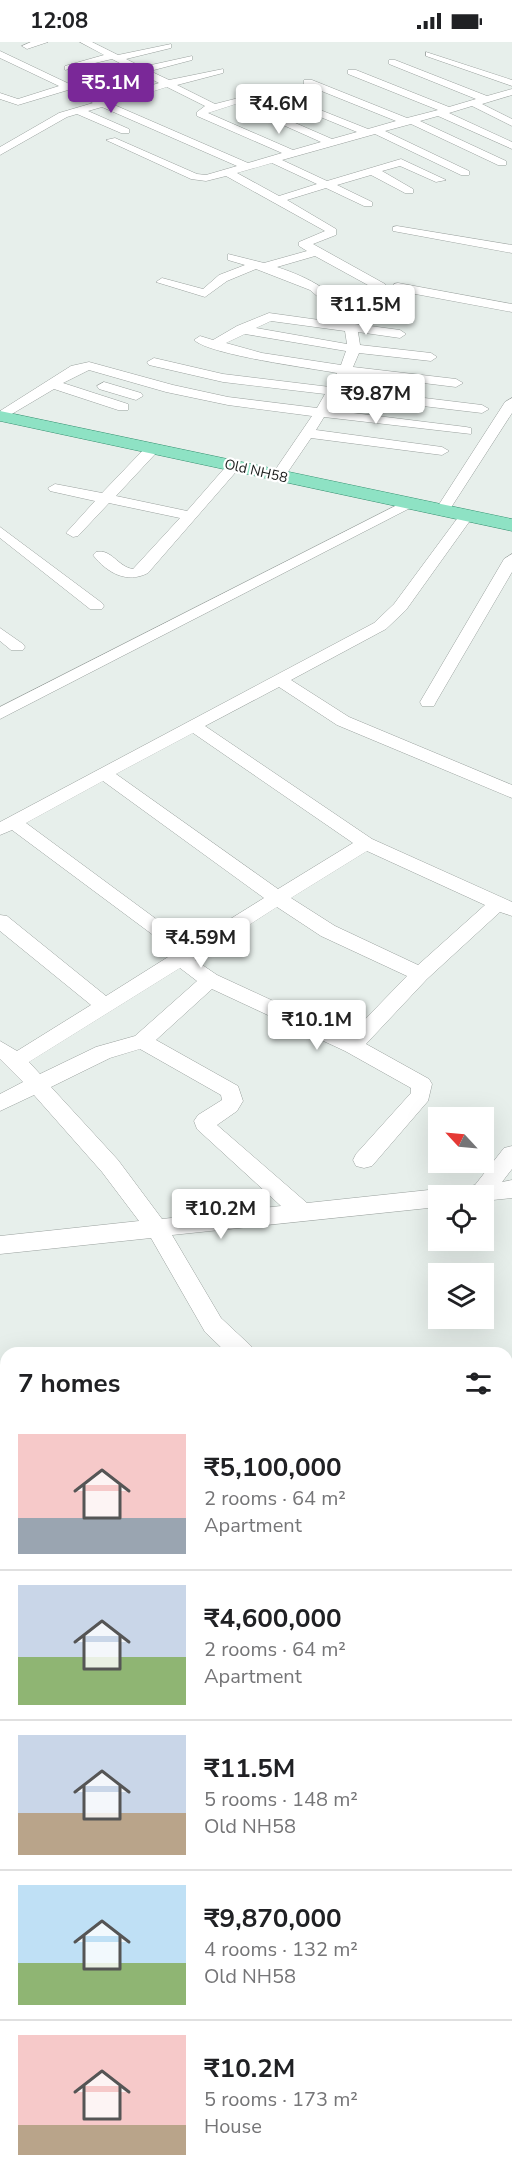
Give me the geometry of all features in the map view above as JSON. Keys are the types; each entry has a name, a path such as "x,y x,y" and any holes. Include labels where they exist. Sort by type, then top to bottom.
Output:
{"main road":[{"name":"Old NH58","path":"2,414 152,449 512,520"},
{"name":"Old NH58","path":"2,414 512,525"}],"street":[{"path":"27,46 43,42"},
{"path":"85,42 214,107"},
{"path":"96,48 117,42"},
{"path":"68,68 168,46"},
{"path":"0,54 100,102 248,167"},
{"path":"429,54 511,91"},
{"path":"141,70 189,58"},
{"path":"392,62 486,99"},
{"path":"0,152 57,118 77,110 220,71"},
{"path":"352,72 444,112 512,147"},
{"path":"308,82 409,121 502,163"},
{"path":"0,96 18,102 68,87"},
{"path":"111,140 198,178 274,160 511,91"},
{"path":"292,154 201,114 203,110 270,93 372,132 465,173"},
{"path":"237,100 332,143"},
{"path":"473,103 511,122"},
{"path":"77,110 125,130"},
{"path":"276,200 373,171 423,153"},
{"path":"274,160 368,204"},
{"path":"401,162 440,180"},
{"path":"373,171 409,190"},
{"path":"228,172 333,231 304,242 315,252 381,287"},
{"path":"397,229 512,249"},
{"path":"162,282 205,293 223,278 315,252"},
{"path":"232,257 308,284 337,305 349,328 353,348 345,370 279,474"},
{"path":"308,284 348,269"},
{"path":"398,287 512,308"},
{"path":"213,345 269,316 400,334"},
{"path":"241,329 353,348 431,357"},
{"path":"200,340 261,357 456,383"},
{"path":"154,362 223,378 482,409"},
{"path":"2,414 83,366 100,367 195,395 466,431"},
{"path":"69,374 136,396"},
{"path":"53,384 123,407"},
{"path":"445,506 512,402"},
{"path":"305,433 442,451"},
{"path":"73,533 152,449"},
{"path":"101,555 122,573 134,575 139,573 234,466"},
{"path":"55,488 191,516"},
{"path":"0,714 409,503"},
{"path":"364,1160 421,1095 423,1089 418,1080 352,1046 210,980 187,957 6,825 380,626 391,618 467,515"},
{"path":"0,531 96,606"},
{"path":"428,702 512,559"},
{"path":"0,633 17,647"},
{"path":"278,679 344,721 512,792"},
{"path":"192,725 366,843 505,907 420,974 352,1046"},
{"path":"103,773 277,898 328,931 420,974"},
{"path":"237,1347 213,1325 156,1227 110,1166 8,1055 104,1005 187,957 366,843"},
{"path":"0,921 104,1005"},
{"path":"0,1103 103,1052 142,1041 210,980"},
{"path":"142,1041 231,1091 233,1101 208,1117 206,1125 214,1135 301,1211"},
{"path":"487,1185 512,1154"},
{"path":"494,1191 512,1189"},
{"path":"0,1245 428,1199"}]}
